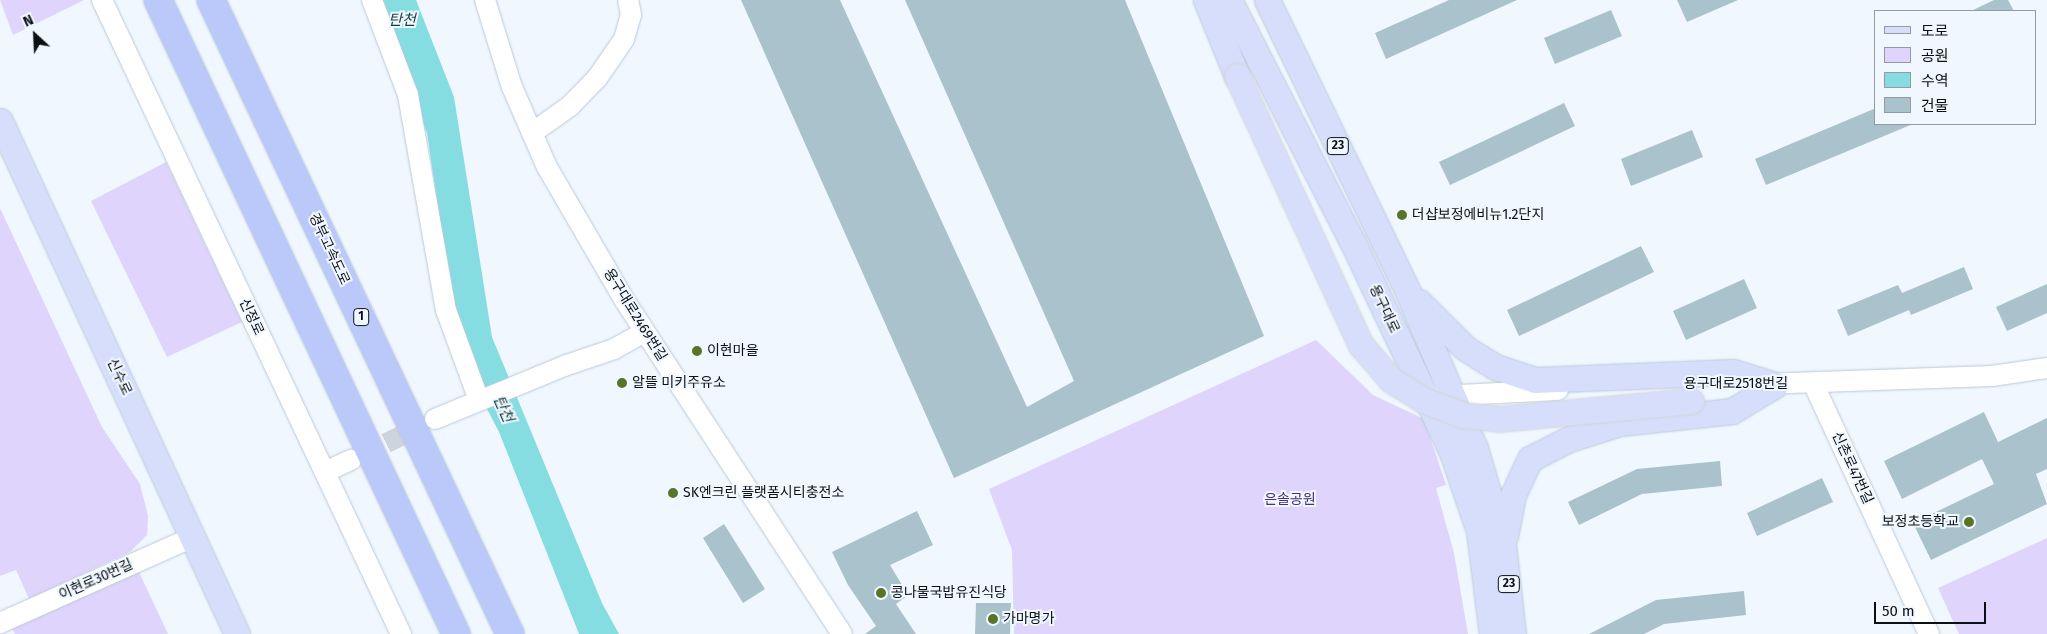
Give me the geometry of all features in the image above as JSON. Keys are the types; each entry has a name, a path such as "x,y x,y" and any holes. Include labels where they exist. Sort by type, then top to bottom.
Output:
{"highway":[{"path":"158,0 456,634"},
{"name":"경부고속도로","path":"211,0 510,634"}],"main road":[{"path":"1206,0 1237,76 1357,336 1392,380 1423,400 1455,412 1500,419 1736,398 1775,385"},
{"name":"용구대로","path":"1229,0 1353,243 1425,397 1463,484 1483,556 1492,634"},
{"name":"용구대로","path":"1267,0 1426,330 1475,448 1503,544 1508,569 1513,634"},
{"name":"신수로","path":"0,121 237,634"},
{"path":"1353,243 1381,262 1417,335 1423,335 1426,330"},
{"path":"1408,292 1465,348 1496,367 1534,380 1733,372 1775,385"},
{"path":"1503,544 1513,495 1530,459 1569,438 1620,423 1732,411 1775,385"},
{"path":"1463,484 1470,472 1478,477 1498,552 1508,569"}],"street":[{"name":"신정로","path":"102,0 401,634"},
{"path":"372,0 408,95 446,310 483,399"},
{"name":"용구대로2469번길","path":"485,0 512,87 547,167 645,332 842,634"},
{"path":"532,133 570,106 598,77 624,39 631,15 628,0"},
{"path":"435,420 564,366 614,350 645,332"},
{"name":"용구대로2518번길","path":"1425,397 1724,382 1775,385 1992,376 2047,368"},
{"name":"신촌로47번길","path":"1813,383 1929,634"},
{"path":"324,472 351,460"},
{"name":"이현로30번길","path":"0,623 192,537"}],"green space":[{"path":"0,0 84,0 13,35"},
{"path":"166,162 242,322 167,357 91,201"},
{"path":"0,208 102,427 140,484 148,516 147,535 130,552 29,599 16,570 0,576"},
{"name":"은솔공원","path":"1316,340 1373,395 1424,419 1446,485 1436,488 1454,553 1468,634 1014,634 1012,550 989,489"},
{"path":"2047,538 2047,634 1959,634 1938,588"},
{"path":"138,570 168,634 15,634 11,627"}],"water":[{"name":"탄천","path":"371,0 416,0 454,97 492,337 602,603 619,634 579,634 499,432 460,357 427,133"}],"building":[{"path":"741,0 840,0 1027,407 1074,381 905,0 1125,0 1264,336 954,478"},
{"path":"1449,0 1517,0 1386,59 1375,33"},
{"path":"1677,0 1738,0 1687,22"},
{"path":"1994,0 2008,0 2013,10 1973,10"},
{"path":"1611,10 1622,36 1555,64 1544,38"},
{"path":"1564,103 1575,126 1450,185 1439,162"},
{"path":"1874,109 1874,125 1911,125 1766,185 1755,159"},
{"path":"1692,130 1703,157 1631,186 1621,159"},
{"path":"1641,246 1654,272 1519,336 1507,310"},
{"path":"1964,267 1973,289 1911,315 1909,310 1848,336 1837,310 1898,285 1902,293"},
{"path":"1744,279 1757,308 1686,340 1673,311"},
{"path":"2047,284 2047,313 2007,331 1996,307"},
{"path":"1984,412 1998,442 2047,418 2047,469 2036,474 2047,504 1931,560 1913,523 1994,484 1982,459 1902,499 1884,461"},
{"path":"1720,461 1722,486 1642,494 1579,525 1568,502 1637,469"},
{"path":"1822,478 1833,502 1757,536 1747,513"},
{"path":"917,511 933,545 890,565 908,595 896,604 916,634 865,634 876,626 848,585 832,552"},
{"path":"724,524 765,589 743,603 703,538"},
{"path":"1744,591 1746,615 1664,624 1644,634 1589,634 1656,600"},
{"name":"가마명가","path":"976,603 1011,603 1010,634 975,634"}],"tunnel":[{"path":"359,456 426,424"}],"place":[{"name":"더샵보정에비뉴1.2단지","path":"1402,215"},
{"name":"이현마을","path":"697,351"},
{"name":"알뜰 미키주유소","path":"622,383"},
{"name":"SK엔크린 플랫폼시티충전소","path":"673,493"},
{"name":"보정초등학교","path":"1969,522"},
{"name":"콩나물국밥유진식당","path":"881,593"},
{"name":"가마명가","path":"993,619"}]}
